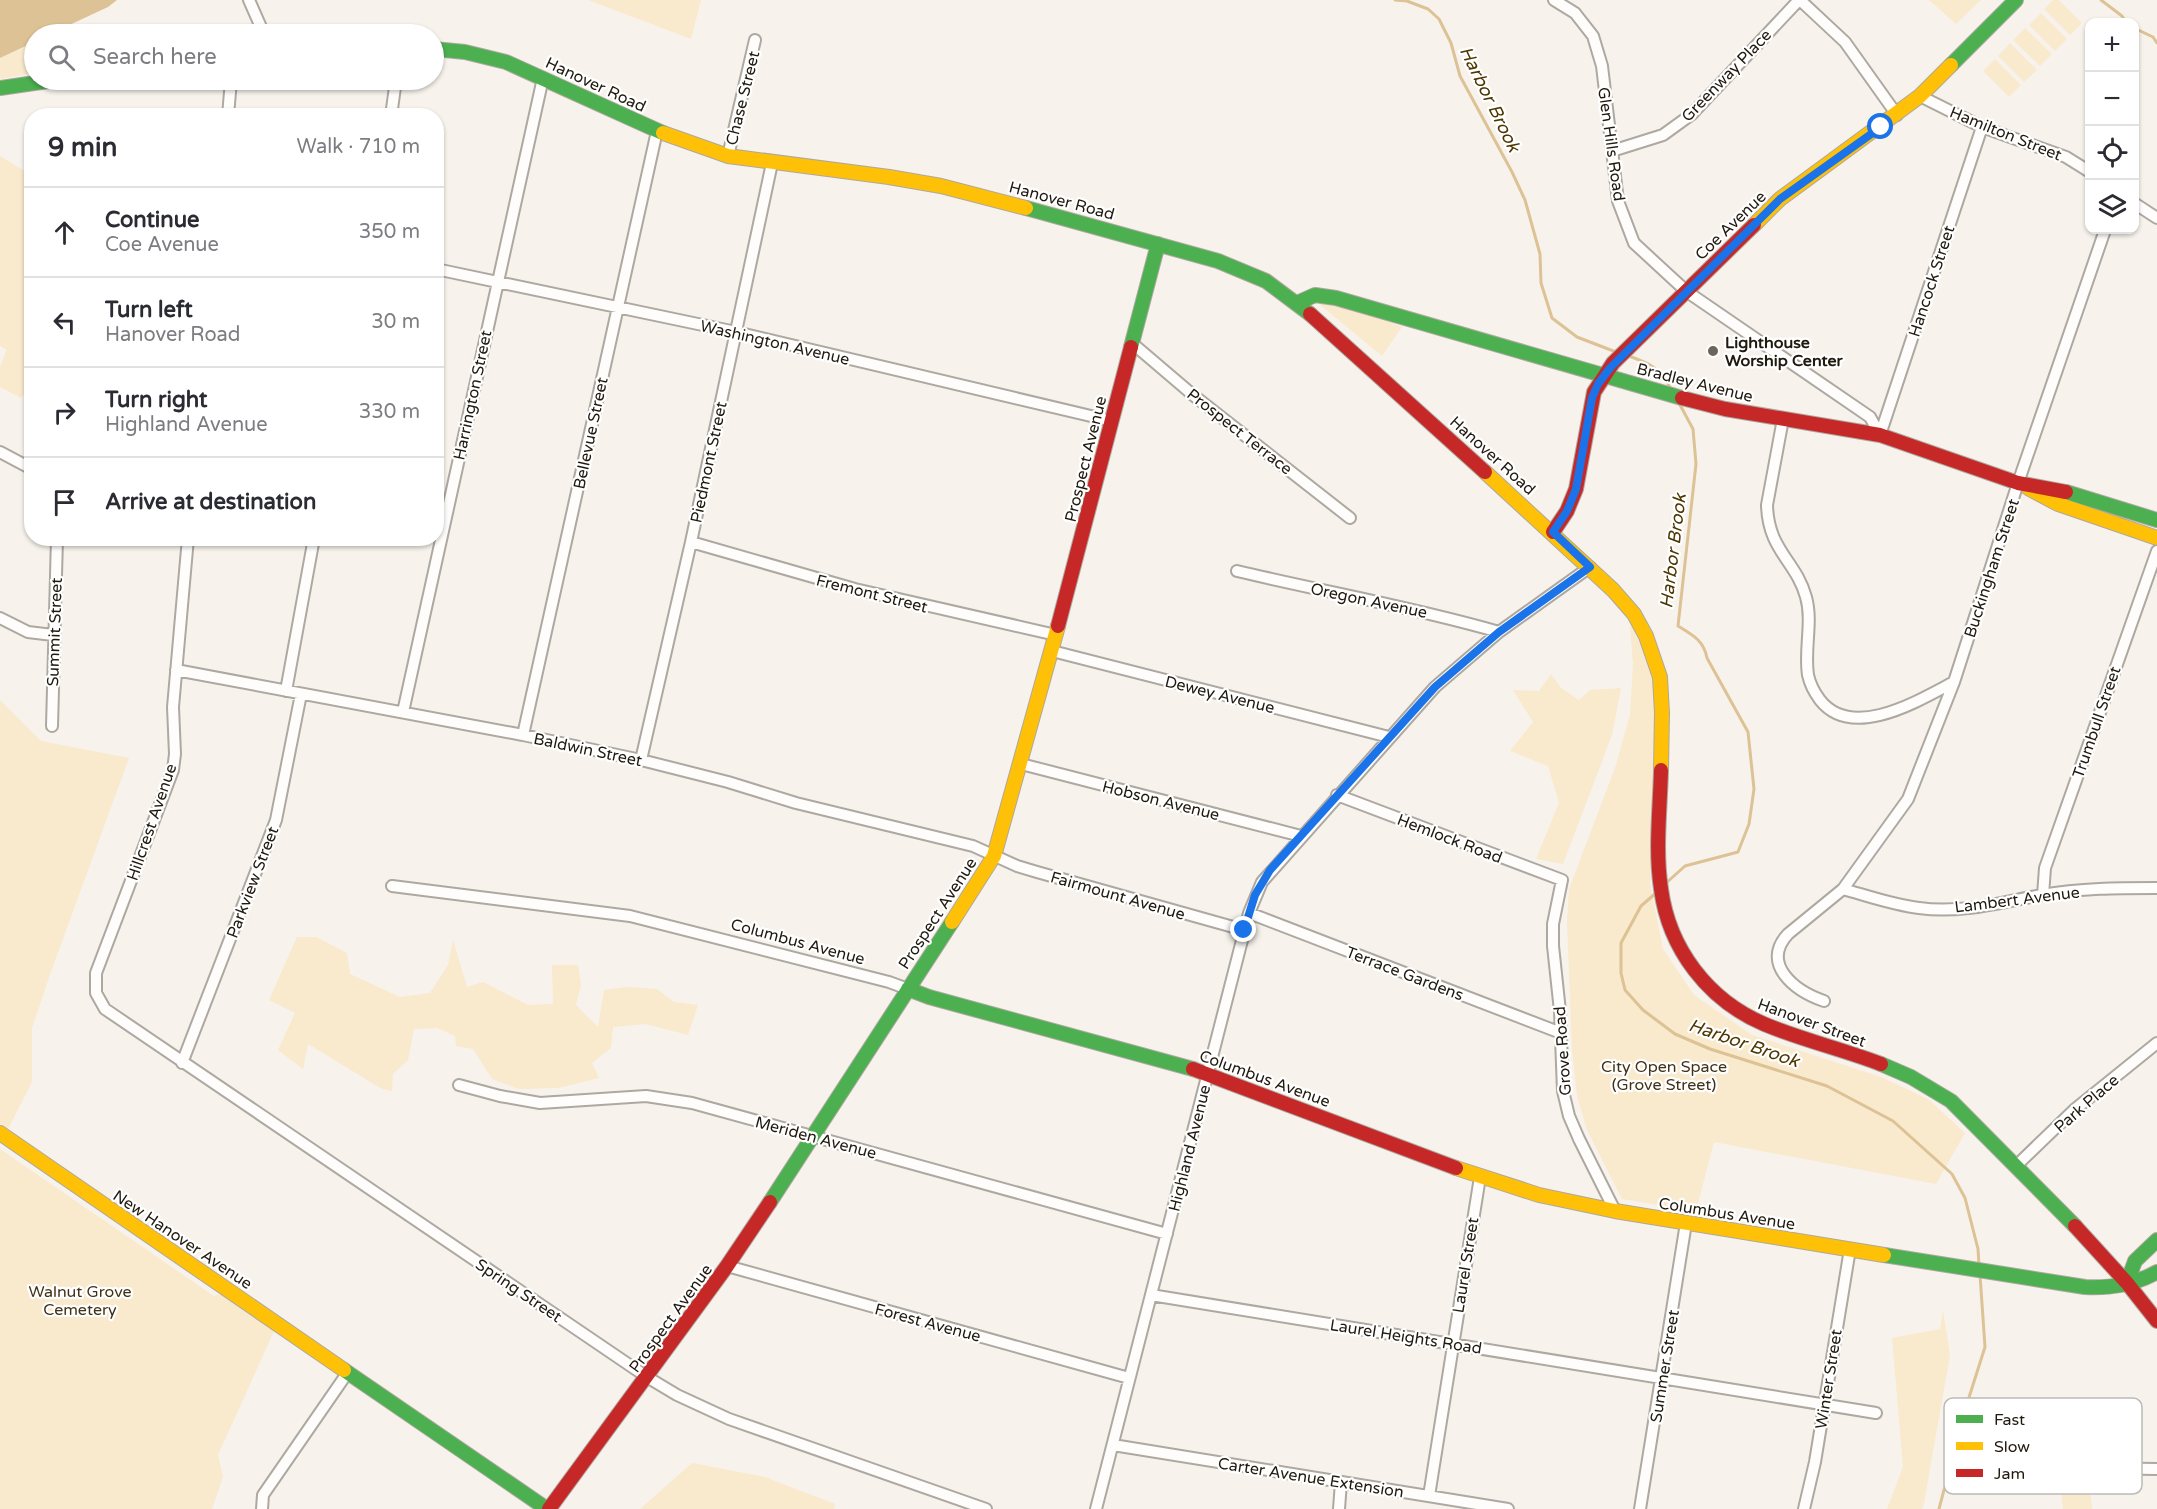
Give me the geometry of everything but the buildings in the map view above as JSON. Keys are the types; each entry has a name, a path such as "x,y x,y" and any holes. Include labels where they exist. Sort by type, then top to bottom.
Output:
{"street":[{"path":"249,0 260,24"},
{"name":"Glen Hills Road","path":"1554,0 1575,13 1593,36 1602,66 1618,201 1634,243 1686,291 1870,417 1880,435"},
{"path":"1799,0 1845,42 1897,115"},
{"name":"Greenway Place","path":"1612,151 1663,135 1692,114 1799,0"},
{"name":"Coe Avenue","path":"1553,532 1567,511 1576,489 1592,398 1603,376 1613,363 1780,199 1920,96 2016,0"},
{"name":"Chase Street","path":"728,156 755,40"},
{"name":"Hanover Road","path":"444,50 486,55 507,62 657,131 728,156 941,186 1158,244 1244,270 1266,281 1297,303 1590,567"},
{"name":"Harrington Street","path":"444,524 543,78"},
{"path":"0,88 24,85"},
{"path":"229,108 230,90"},
{"path":"392,108 395,90"},
{"name":"Hamilton Street","path":"1920,96 1982,127 2066,157 2085,169"},
{"name":"Hancock Street","path":"1880,435 1982,127"},
{"name":"Bellevue Street","path":"523,735 657,131"},
{"name":"Piedmont Street","path":"641,760 691,542 772,163"},
{"path":"2139,205 2157,218"},
{"name":"Buckingham Street","path":"1824,1001 1805,994 1788,979 1779,966 1777,950 1781,941 1788,934 1843,889 1908,799 1954,682 2018,483 2104,234"},
{"name":"Prospect Avenue","path":"548,1509 728,1266 814,1137 994,856 1052,651 1158,244"},
{"name":"Washington Avenue","path":"444,271 736,332 1112,422"},
{"name":"Bradley Avenue","path":"1297,303 1315,295 1336,298 1725,409 1880,435 2018,483 2058,504 2157,538"},
{"name":"Prospect Terrace","path":"1132,342 1193,395 1350,518"},
{"path":"1783,419 1767,505 1767,518 1770,532 1805,594 1808,606 1808,673 1810,684 1818,697 1828,709 1839,715 1863,718 1903,707 1954,682"},
{"path":"0,452 24,465"},
{"name":"Bradley Avenue","path":"2018,483 2063,491 2157,520"},
{"name":"Fremont Street","path":"691,542 855,589 1056,635"},
{"name":"Summit Street","path":"52,726 57,546"},
{"name":"Hillcrest Avenue","path":"96,993 96,973 173,770 175,754 172,707 187,546"},
{"path":"286,691 313,546"},
{"name":"Harrington Street","path":"403,712 439,546"},
{"name":"Trumbull Street","path":"2043,895 2045,868 2157,551"},
{"name":"Highland Avenue","path":"1096,1509 1244,930 1262,882 1389,737 1449,674 1499,632 1590,567"},
{"name":"Hanover Street","path":"1590,567 1634,614 1654,655 1660,676 1663,722 1659,876 1666,918 1685,958 1697,976 1726,1003 1762,1023 1889,1066 1929,1085 1951,1101 2017,1165 2127,1283 2157,1321"},
{"name":"Oregon Avenue","path":"1237,571 1425,612 1499,632"},
{"path":"0,618 28,632 53,635"},
{"name":"Dewey Avenue","path":"1052,651 1389,737"},
{"name":"Baldwin Street","path":"176,670 523,735 641,760 728,782 796,803 963,843 994,856"},
{"name":"Parkview Street","path":"182,1063 276,820 301,694"},
{"name":"Hobson Avenue","path":"1021,764 1301,836"},
{"name":"Hemlock Road","path":"1337,795 1562,880"},
{"name":"Fairmount Avenue","path":"994,856 1037,872 1244,930"},
{"name":"Grove Road","path":"1562,880 1553,924 1563,1091 1569,1116 1615,1211"},
{"name":"Columbus Avenue","path":"392,886 630,916 889,982 929,997 1208,1073 1480,1177 1539,1195 1686,1223 2096,1289 2140,1280 2157,1272"},
{"name":"Lambert Avenue","path":"1843,889 1881,901 1920,909 1958,909 1994,906 2043,895 2114,888 2157,888"},
{"name":"Terrace Gardens","path":"1249,913 1561,1033"},
{"name":"Spring Street","path":"96,993 105,1009 182,1063 647,1377 686,1399 729,1419 986,1509"},
{"name":"Park Place","path":"2017,1165 2074,1110 2157,1043"},
{"name":"Meriden Avenue","path":"459,1085 500,1096 540,1103 634,1097 692,1103 1167,1234"},
{"name":"New Hanover Avenue","path":"0,1133 548,1509"},
{"name":"Laurel Street","path":"1429,1496 1480,1177"},
{"name":"Summer Street","path":"1640,1509 1686,1223"},
{"path":"2127,1283 2135,1262 2157,1240"},
{"name":"Winter Street","path":"1804,1509 1825,1404 1850,1249"},
{"name":"Forest Avenue","path":"728,1266 1129,1378"},
{"name":"Laurel Heights Road","path":"1151,1295 1876,1413"},
{"path":"261,1508 264,1495 348,1372"},
{"name":"Carter Avenue Extension","path":"1113,1445 1429,1496 1469,1506 1508,1509"},
{"path":"2142,1469 2157,1469"},
{"path":"1339,1509 1341,1482"}],"green space":[{"path":"588,0 701,0 691,39"},
{"path":"1929,0 1981,0 1956,24"},
{"path":"2053,0 2059,0 2082,23 2070,35 2044,9"},
{"path":"2041,13 2067,39 2055,51 2029,25"},
{"path":"2025,28 2052,54 2040,66 2013,40"},
{"path":"2010,43 2037,70 2024,82 1998,56"},
{"path":"24,47 24,75 0,79 0,58"},
{"path":"1995,59 2021,85 2009,97 1983,71"},
{"path":"0,156 24,171 24,394 21,398 0,387 0,366 7,350 0,346"},
{"path":"1318,303 1359,310 1402,327 1382,356"},
{"name":"City Open Space (Grove Street)","path":"1636,623 1650,657 1658,698 1650,884 1663,949 1694,995 1752,1035 1881,1077 1928,1099 1965,1133 1936,1184 1714,1142 1696,1211 1622,1199 1587,1130 1577,1096 1572,1049 1567,921 1569,889 1615,768 1630,715 1633,664 1630,627"},
{"path":"1551,674 1561,688 1579,700 1590,690 1621,688 1612,735 1563,864 1536,859 1559,803 1548,766 1510,751 1533,722 1513,690 1539,691"},
{"path":"0,700 41,741 129,758 32,1028 32,1082 8,1129 0,1124"},
{"path":"297,937 316,937 347,953 350,974 400,997 430,993 448,965 453,940 467,987 483,982 528,1005 553,1004 552,965 578,965 581,985 576,1005 598,1027 604,990 627,987 657,989 674,1002 698,1005 688,1035 646,1024 613,1027 611,1048 592,1063 599,1078 558,1088 519,1089 492,1079 473,1049 456,1046 455,1036 437,1028 414,1029 408,1060 393,1074 392,1091 382,1089 308,1044 303,1069 278,1050 295,1013 269,1000"},
{"name":"Walnut Grove Cemetery","path":"0,1149 214,1296 221,1294 275,1329 218,1455 223,1477 212,1509 0,1509"},
{"path":"1943,1310 1950,1355 1924,1503 1922,1509 1887,1509 1903,1467 1892,1338 1940,1329"},
{"path":"692,1463 765,1477 835,1504 834,1509 640,1509"},
{"path":"2062,1494 2091,1494 2092,1509 2063,1509"}],"shaded area":[{"path":"0,0 117,0 108,7 71,24 24,24 24,47 0,58"}],"waterway":[{"name":"Harbor Brook","path":"1395,0 1407,1 1428,9 1439,19 1451,43 1460,76 1525,200 1540,254 1541,283 1552,318 1577,337 1616,352"},
{"path":"2101,0 2123,18"},
{"path":"2139,30 2153,37 2157,43"},
{"name":"Harbor Brook","path":"1626,355 1653,367 1671,389"},
{"name":"Harbor Brook","path":"1665,884 1685,866 1738,852 1749,824 1754,789 1748,732 1703,647 1693,636 1678,626 1696,464 1693,429 1679,403"},
{"name":"Harbor Brook","path":"1656,893 1641,906 1621,943 1621,973 1625,990 1643,1010 1675,1034 1710,1049 1827,1086 1893,1121 1952,1174 1965,1198 1978,1249 1979,1265"},
{"name":"Harbor Brook","path":"1969,1398 1985,1347 1980,1275"},
{"name":"Harbor Brook","path":"1939,1509 1944,1490"}],"traffic: fast":[{"path":"1951,65 2016,0"},
{"path":"444,50 465,52 506,62 663,133"},
{"path":"0,88 24,85"},
{"path":"1026,208 1218,261 1266,281 1310,314"},
{"path":"1131,347 1158,244"},
{"path":"1297,303 1315,295 1336,298 1682,398"},
{"path":"2066,492 2157,520"},
{"path":"770,1202 952,922"},
{"path":"908,989 929,997 1193,1069"},
{"path":"1881,1064 1911,1077 1951,1101 2075,1226"},
{"path":"2127,1283 2135,1261 2157,1240"},
{"path":"1884,1255 2085,1287 2122,1285 2157,1272"},
{"path":"344,1370 547,1509"}],"traffic: slow":[{"path":"1754,225 1780,199 1920,96 1951,65"},
{"path":"663,133 728,156 941,186 1026,208"},
{"path":"1485,472 1613,590 1634,614 1646,636 1660,677 1661,770"},
{"path":"2028,488 2058,504 2157,538"},
{"path":"952,922 994,856 1058,626"},
{"path":"0,1133 344,1370"},
{"path":"1456,1168 1539,1195 1615,1211 1884,1255"}],"traffic: jam":[{"path":"1553,532 1567,511 1576,489 1594,392 1613,363 1754,225"},
{"path":"1310,314 1485,472"},
{"path":"1058,626 1131,347"},
{"path":"1682,398 1725,409 1880,435 2018,483 2066,492"},
{"path":"1661,770 1658,845 1661,889 1665,911 1673,932 1694,970 1709,987 1744,1014 1793,1035 1881,1064"},
{"path":"1193,1069 1456,1168"},
{"path":"549,1509 727,1266 770,1202"},
{"path":"2075,1226 2127,1283 2157,1321"}],"place":[{"name":"Lighthouse Worship Center","path":"1713,351"}],"route":[{"path":"1244,930 1255,895 1270,870 1435,687 1499,632 1590,567 1553,532 1567,511 1579,480 1594,392 1613,363 1780,199 1881,127"}]}
